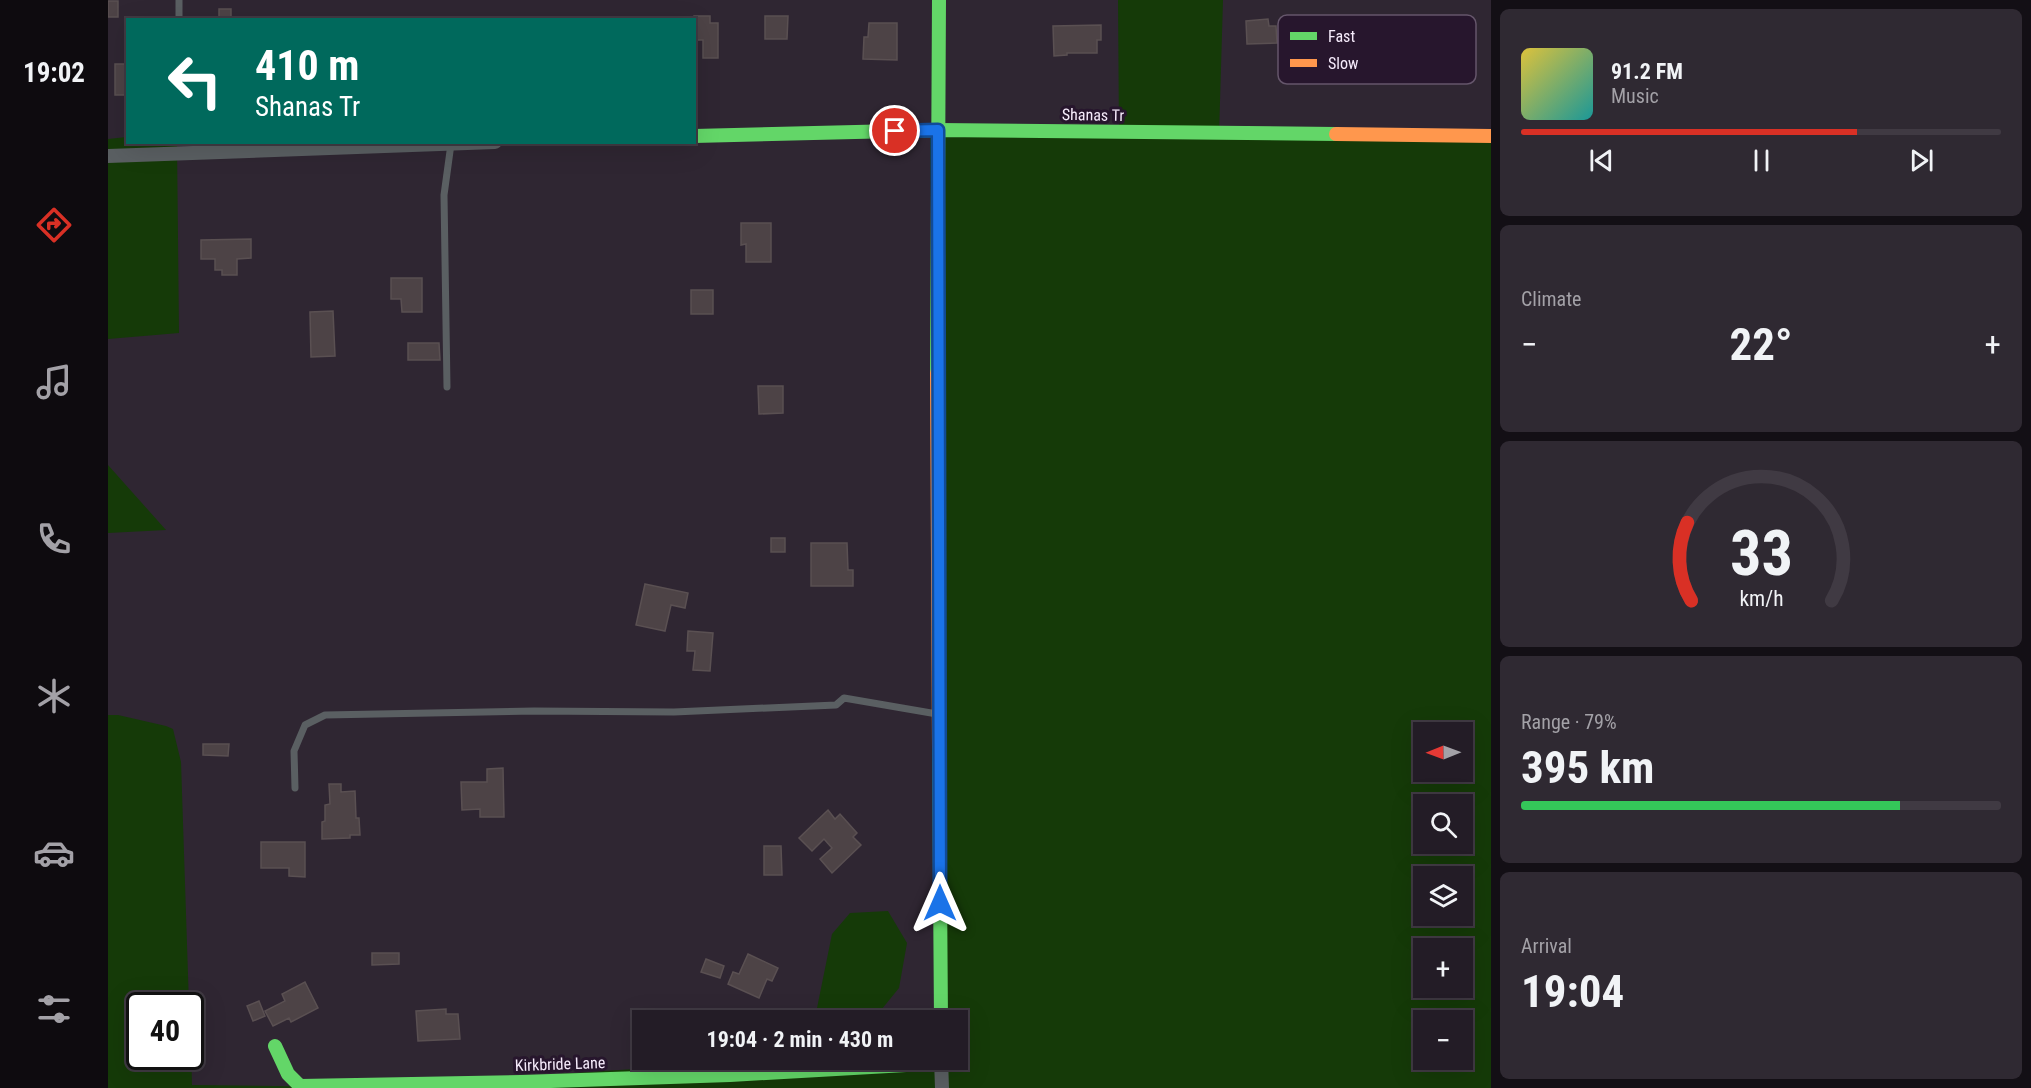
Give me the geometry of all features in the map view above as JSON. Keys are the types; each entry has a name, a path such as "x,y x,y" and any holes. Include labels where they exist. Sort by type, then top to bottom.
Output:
{"street":[{"path":"939,0 941,1010"},
{"name":"Shanas Tr","path":"696,136 938,130 1491,136"},
{"path":"108,156 178,148 451,144"},
{"name":"Kirkbride Lane","path":"275,1046 288,1073 300,1086 520,1082 730,1075 805,1070"},
{"path":"941,1070 942,1088"}],"lane":[{"path":"179,0 179,18"},
{"path":"447,387 444,195 451,144"},
{"path":"295,788 294,751 305,725 325,715 534,711 674,712 837,705 844,698 939,715"}],"green space":[{"path":"1118,0 1223,0 1219,135 1491,133 1491,1088 108,1088 108,715 118,715 173,729 181,762 189,992 126,992 126,1070 192,1070 192,1085 357,1087 632,1069 968,1070 968,1010 941,1010 930,132 1119,134"},
{"path":"126,137 126,144 177,144 179,333 108,339 108,139"},
{"path":"108,465 166,530 108,533"},
{"path":"888,911 907,943 899,988 881,1010 817,1010 832,934 850,913"}],"building":[{"path":"108,1 118,1 118,17 108,17"},
{"path":"219,9 231,9 231,18 219,18"},
{"path":"694,16 710,16 710,23 718,23 718,58 703,58 703,40 696,40 696,18"},
{"path":"765,16 788,16 787,39 765,39"},
{"path":"1268,19 1269,26 1276,26 1277,43 1247,44 1246,21"},
{"path":"869,23 897,23 897,60 863,59 864,37 868,37"},
{"path":"1101,25 1101,40 1097,40 1097,53 1067,53 1067,55 1054,56 1053,26"},
{"path":"115,64 126,64 126,95 115,95"},
{"path":"741,223 771,223 771,262 746,262 746,244 741,245"},
{"path":"251,239 251,258 237,259 237,275 222,275 222,270 215,270 215,259 201,259 201,240"},
{"path":"391,278 422,278 422,312 402,312 401,299 391,299"},
{"path":"691,290 713,290 713,314 691,314"},
{"path":"333,311 335,356 311,357 310,312"},
{"path":"408,343 439,343 440,360 408,360"},
{"path":"758,386 783,386 783,413 759,414"},
{"path":"771,538 785,538 785,552 771,552"},
{"path":"811,543 847,543 848,570 853,570 853,586 811,586"},
{"path":"645,584 688,593 685,608 671,605 665,631 636,625"},
{"path":"688,631 713,633 710,671 693,670 695,651 687,651"},
{"path":"203,744 229,744 228,756 203,755"},
{"path":"503,768 504,817 480,817 480,809 462,810 461,782 487,782 487,769"},
{"path":"329,784 341,784 341,792 355,791 356,818 359,818 360,835 350,835 350,838 322,839 325,805 330,804"},
{"path":"828,810 835,819 840,814 857,833 853,837 861,845 832,873 820,859 832,848 824,839 812,851 799,838"},
{"path":"261,842 305,842 305,877 289,876 289,868 261,868"},
{"path":"764,846 781,846 782,875 764,875"},
{"path":"372,953 399,953 399,964 372,965"},
{"path":"748,954 778,968 772,981 767,979 759,998 728,984 733,972 739,974"},
{"path":"706,959 724,966 720,978 701,972"},
{"path":"305,982 318,1008 291,1022 289,1018 273,1026 265,1011 285,1001 282,994"},
{"path":"259,1001 265,1016 253,1021 247,1006"},
{"path":"446,1009 446,1014 458,1014 460,1039 418,1041 416,1011"}],"traffic: fast":[{"path":"937,373 939,0"},
{"path":"696,136 938,130 1336,134"},
{"path":"939,746 941,1010"},
{"path":"275,1046 288,1074 300,1086 521,1082 818,1070"}],"traffic: slow":[{"path":"1336,134 1491,136"},
{"path":"937,373 939,746"}],"route":[{"path":"895,131 938,130 940,903"}]}
